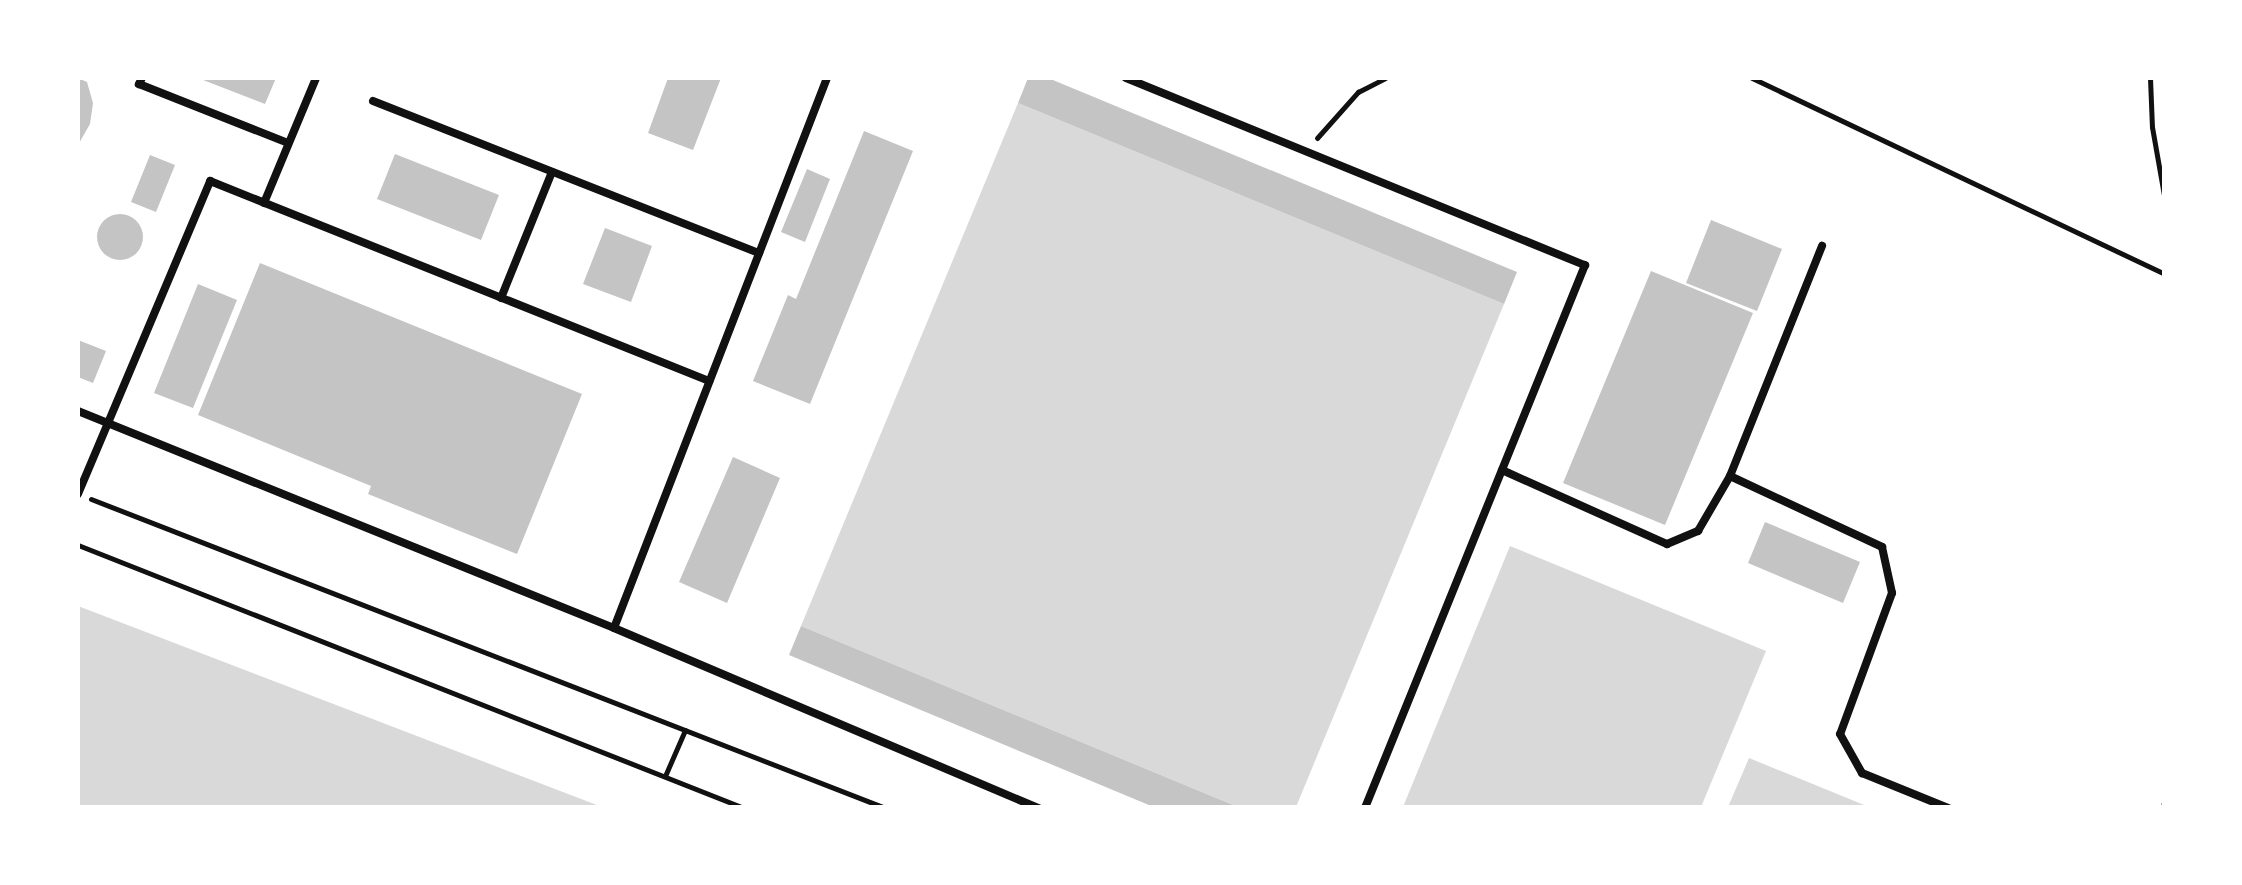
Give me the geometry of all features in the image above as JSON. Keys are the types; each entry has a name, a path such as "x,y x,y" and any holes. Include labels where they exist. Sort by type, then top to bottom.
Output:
{"lane":[{"path":"142,78 139,84 288,143"},
{"path":"264,203 316,78"},
{"path":"614,628 826,78"},
{"path":"1126,78 1586,266 1365,808"},
{"path":"373,101 759,253"},
{"path":"502,298 552,172"},
{"path":"78,494 210,181 710,381"},
{"path":"1502,470 1667,544 1698,531 1730,476 1822,246"},
{"path":"78,411 614,628 1040,808"},
{"path":"1730,476 1882,547 1892,593 1840,734 1862,774 1948,808"}],"path":[{"path":"1305,151 1358,92 1385,78"},
{"path":"1752,78 2164,274"},
{"path":"2150,78 2152,126 2164,195"},
{"path":"78,494 884,808"},
{"path":"78,545 744,808"},
{"path":"665,776 685,730"}],"shaded area":[{"path":"1018,103 1504,304 1296,807 1238,807 801,626"},
{"path":"1510,546 1766,651 1701,807 1403,807"},
{"path":"78,606 602,807 78,807"},
{"path":"1749,758 1869,807 1728,807"}],"building":[{"path":"78,78 87,82 93,103 90,124 78,145"},
{"path":"198,78 276,78 265,104"},
{"path":"668,78 721,78 693,150 648,133"},
{"path":"1028,78 1048,78 1517,272 1504,304 1018,103"},
{"path":"864,131 913,151 810,404 753,381 788,295 796,299"},
{"path":"395,154 499,195 481,240 377,199"},
{"path":"150,155 175,165 156,212 131,202"},
{"path":"807,169 830,179 805,242 781,232"},
{"path":"120,214 136,221 143,237 136,253 120,260 104,253 97,237 104,221"},
{"path":"1711,220 1782,249 1757,311 1686,283"},
{"path":"605,228 652,246 631,302 583,284"},
{"path":"260,263 582,394 517,554 368,494 371,486 198,415"},
{"path":"1651,271 1753,313 1665,525 1563,483"},
{"path":"198,284 237,300 193,408 154,393"},
{"path":"78,340 106,351 93,383 78,377"},
{"path":"733,457 780,478 727,603 679,582"},
{"path":"1765,522 1860,562 1843,603 1748,563"},
{"path":"801,626 1238,808 1156,808 789,655"}]}
